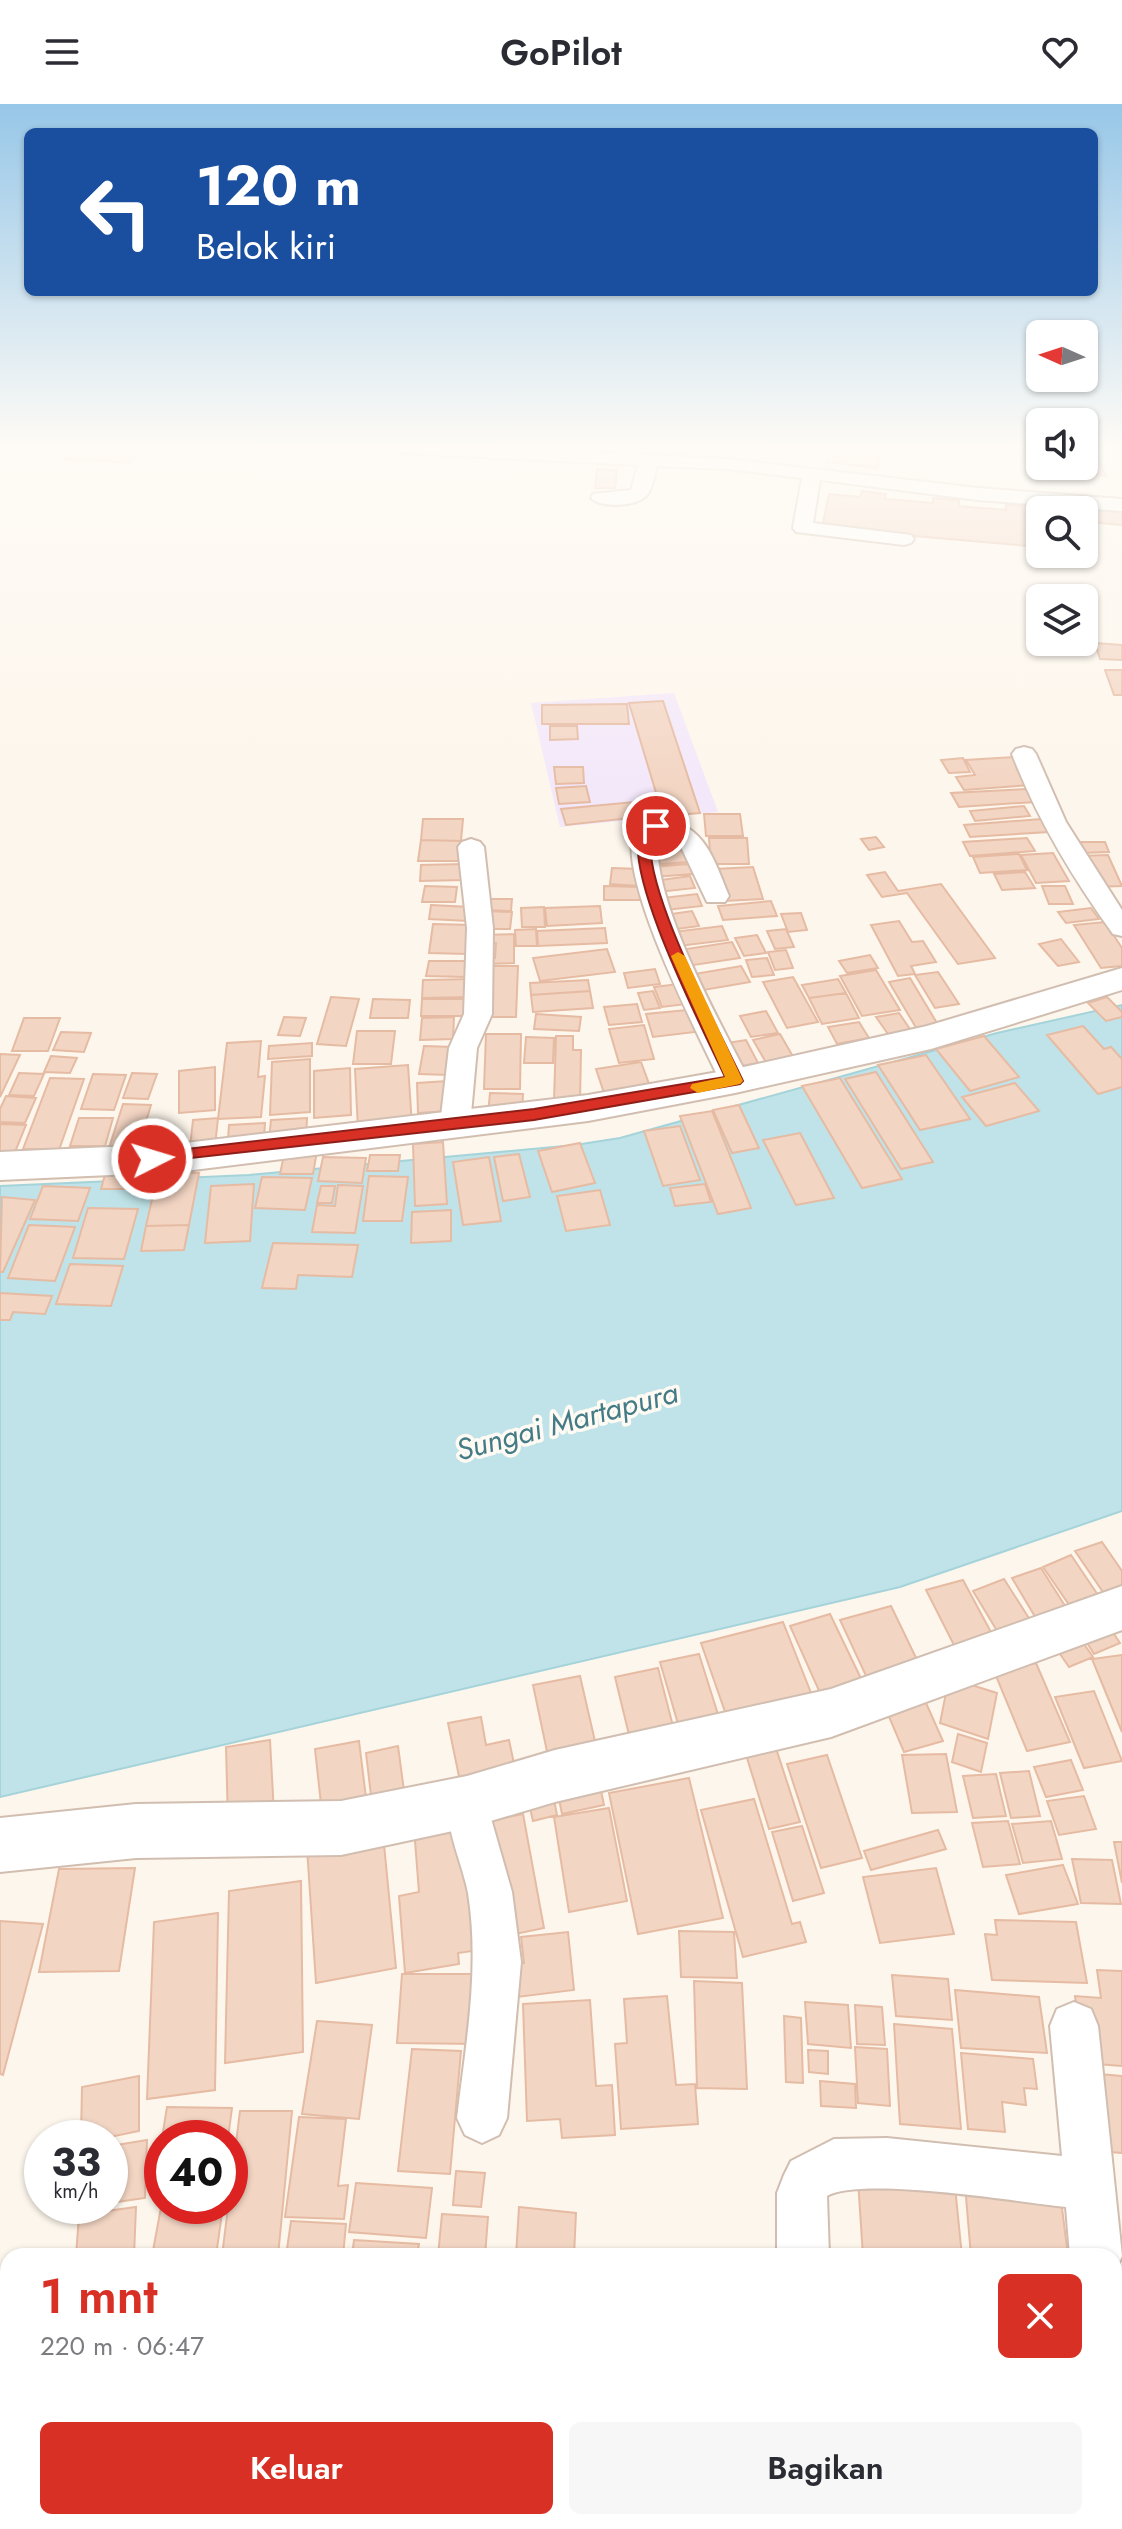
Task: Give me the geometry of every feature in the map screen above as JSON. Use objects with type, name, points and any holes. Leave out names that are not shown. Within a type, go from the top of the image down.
[{"type":"street","points":[[1024,754],[1050,812],[1088,881],[1122,928]]},
{"type":"street","points":[[716,896],[694,846],[686,836],[671,827],[656,826],[646,831],[642,842],[652,891],[683,970],[735,1081]]},
{"type":"street","points":[[455,1125],[463,1048],[478,1014],[480,928],[471,847]]},
{"type":"street","points":[[0,1166],[177,1158],[588,1108],[735,1081],[975,1026],[1122,979]]},
{"type":"street","points":[[0,1845],[136,1831],[341,1828],[467,1802],[555,1776],[831,1713],[1122,1608]]},
{"type":"street","points":[[467,1802],[490,1892],[498,1962],[482,2118]]},
{"type":"street","points":[[1074,2026],[1095,2248]]},
{"type":"street","points":[[802,2248],[799,2206],[802,2193],[809,2179],[834,2164],[887,2163],[1089,2184]]},
{"type":"shaded area","points":[[674,693],[718,812],[560,827],[531,703]]},
{"type":"water","name":"Sungai Martapura","points":[[1122,1005],[1122,1511],[900,1587],[0,1797],[0,1186],[249,1175],[575,1145],[620,1138],[997,1033]]},
{"type":"building","points":[[1098,643],[1122,645],[1122,660],[1100,659]]},
{"type":"building","points":[[1105,670],[1122,670],[1122,695],[1114,695]]},
{"type":"building","points":[[663,701],[700,813],[663,816],[629,703]]},
{"type":"building","points":[[627,704],[629,724],[542,724],[542,705]]},
{"type":"building","points":[[550,726],[577,726],[578,739],[550,740]]},
{"type":"building","points":[[1014,757],[1031,785],[964,790],[956,777],[975,775],[966,760]]},
{"type":"building","points":[[963,758],[970,772],[949,773],[941,760]]},
{"type":"building","points":[[554,767],[583,767],[584,783],[556,784]]},
{"type":"building","points":[[586,786],[590,802],[559,804],[556,788]]},
{"type":"building","points":[[1027,789],[1035,802],[959,807],[951,793]]},
{"type":"building","points":[[634,802],[640,817],[566,825],[561,809]]},
{"type":"building","points":[[1024,806],[1030,816],[975,821],[970,811]]},
{"type":"building","points":[[704,814],[740,814],[743,836],[706,836]]},
{"type":"building","points":[[423,819],[463,819],[461,841],[421,840]]},
{"type":"building","points":[[1041,819],[1049,832],[970,837],[964,825]]},
{"type":"building","points":[[679,836],[683,847],[648,850],[645,839]]},
{"type":"building","points":[[876,837],[884,847],[869,850],[861,839]]},
{"type":"building","points":[[709,838],[747,838],[749,864],[711,864]]},
{"type":"building","points":[[1027,838],[1035,851],[970,856],[963,842]]},
{"type":"building","points":[[421,840],[461,841],[459,861],[418,861]]},
{"type":"building","points":[[1075,842],[1105,842],[1109,852],[1079,853]]},
{"type":"building","points":[[683,850],[687,862],[651,865],[647,854]]},
{"type":"building","points":[[1053,853],[1069,881],[1036,883],[1021,855]]},
{"type":"building","points":[[1019,854],[1027,870],[980,873],[973,857]]},
{"type":"building","points":[[1108,855],[1122,886],[1095,887],[1079,856]]},
{"type":"building","points":[[464,864],[464,880],[420,881],[421,865]]},
{"type":"building","points":[[689,864],[693,874],[654,877],[651,867]]},
{"type":"building","points":[[753,867],[763,899],[724,901],[715,869]]},
{"type":"building","points":[[612,868],[640,869],[639,886],[610,884]]},
{"type":"building","points":[[885,872],[898,891],[941,884],[995,958],[958,964],[907,893],[882,897],[867,875]]},
{"type":"building","points":[[1025,872],[1035,888],[1002,890],[994,874]]},
{"type":"building","points":[[690,876],[695,888],[658,892],[653,881]]},
{"type":"building","points":[[425,886],[457,887],[455,902],[422,902]]},
{"type":"building","points":[[604,886],[640,887],[640,900],[604,900]]},
{"type":"building","points":[[1042,886],[1065,886],[1073,904],[1049,904]]},
{"type":"building","points":[[697,894],[702,906],[666,910],[662,898]]},
{"type":"building","points":[[485,899],[512,899],[511,911],[483,910]]},
{"type":"building","points":[[771,901],[777,916],[723,920],[718,906]]},
{"type":"building","points":[[431,905],[470,907],[468,921],[429,919]]},
{"type":"building","points":[[600,906],[602,923],[547,926],[545,908]]},
{"type":"building","points":[[544,907],[545,927],[522,927],[521,908]]},
{"type":"building","points":[[1091,908],[1099,919],[1066,923],[1058,912]]},
{"type":"building","points":[[484,911],[512,912],[510,929],[482,929]]},
{"type":"building","points":[[692,911],[699,926],[677,929],[671,914]]},
{"type":"building","points":[[801,913],[807,930],[788,932],[781,914]]},
{"type":"building","points":[[899,921],[912,942],[923,941],[936,962],[911,966],[915,974],[898,976],[871,925]]},
{"type":"building","points":[[1105,922],[1122,948],[1122,966],[1101,968],[1074,925]]},
{"type":"building","points":[[433,924],[471,925],[468,954],[429,953]]},
{"type":"building","points":[[722,926],[728,940],[679,946],[673,932]]},
{"type":"building","points":[[605,928],[607,943],[538,946],[537,931]]},
{"type":"building","points":[[536,929],[537,946],[516,946],[515,930]]},
{"type":"building","points":[[786,929],[794,947],[775,949],[767,931]]},
{"type":"building","points":[[514,934],[514,963],[484,964],[484,958],[495,958],[496,943],[483,943],[483,935]]},
{"type":"building","points":[[757,935],[766,953],[744,956],[735,938]]},
{"type":"building","points":[[1061,939],[1079,962],[1058,966],[1039,944]]},
{"type":"building","points":[[732,942],[740,958],[687,966],[680,950]]},
{"type":"building","points":[[607,949],[615,972],[540,981],[533,958]]},
{"type":"building","points":[[786,950],[793,968],[775,970],[768,952]]},
{"type":"building","points":[[870,955],[878,968],[847,973],[839,961]]},
{"type":"building","points":[[767,958],[774,975],[752,977],[746,960]]},
{"type":"building","points":[[429,961],[468,961],[466,977],[426,976]]},
{"type":"building","points":[[483,966],[518,966],[516,1017],[480,1017]]},
{"type":"building","points":[[741,966],[750,982],[698,991],[689,975]]},
{"type":"building","points":[[655,969],[660,984],[628,988],[624,973]]},
{"type":"building","points":[[876,970],[900,1010],[862,1016],[840,976]]},
{"type":"building","points":[[938,972],[959,1004],[935,1008],[915,975]]},
{"type":"building","points":[[793,977],[818,1022],[787,1028],[763,982]]},
{"type":"building","points":[[910,978],[940,1028],[918,1031],[889,982]]},
{"type":"building","points":[[472,979],[471,997],[422,998],[423,980]]},
{"type":"building","points":[[838,979],[846,993],[809,998],[802,985]]},
{"type":"building","points":[[588,980],[590,991],[531,995],[530,983]]},
{"type":"building","points":[[678,984],[686,1004],[662,1007],[654,987]]},
{"type":"building","points":[[590,991],[593,1008],[533,1012],[531,995]]},
{"type":"building","points":[[653,991],[660,1008],[644,1010],[638,993]]},
{"type":"building","points":[[846,993],[859,1018],[822,1024],[809,998]]},
{"type":"building","points":[[331,997],[359,999],[346,1046],[317,1044]]},
{"type":"building","points":[[1107,997],[1122,1012],[1122,1017],[1106,1021],[1088,1003]]},
{"type":"building","points":[[373,999],[410,1000],[408,1018],[370,1018]]},
{"type":"building","points":[[422,999],[470,999],[470,1016],[421,1016]]},
{"type":"building","points":[[637,1004],[642,1022],[609,1025],[604,1007]]},
{"type":"building","points":[[687,1010],[695,1032],[653,1037],[646,1014]]},
{"type":"building","points":[[766,1011],[778,1033],[751,1037],[740,1016]]},
{"type":"building","points":[[899,1013],[912,1032],[890,1037],[876,1017]]},
{"type":"building","points":[[536,1014],[581,1017],[579,1031],[534,1029]]},
{"type":"building","points":[[284,1017],[306,1018],[300,1036],[278,1035]]},
{"type":"building","points":[[454,1017],[453,1039],[420,1040],[422,1018]]},
{"type":"building","points":[[24,1018],[60,1018],[48,1051],[12,1051]]},
{"type":"building","points":[[859,1022],[869,1038],[837,1044],[828,1027]]},
{"type":"building","points":[[644,1025],[654,1059],[619,1063],[609,1029]]},
{"type":"building","points":[[1083,1026],[1104,1049],[1111,1047],[1122,1059],[1122,1087],[1098,1094],[1047,1035]]},
{"type":"building","points":[[357,1031],[395,1031],[391,1064],[353,1064]]},
{"type":"building","points":[[61,1032],[91,1033],[84,1052],[53,1050]]},
{"type":"building","points":[[486,1034],[521,1034],[520,1089],[484,1089]]},
{"type":"building","points":[[780,1034],[795,1060],[768,1066],[753,1040]]},
{"type":"building","points":[[556,1036],[573,1036],[573,1050],[581,1050],[580,1102],[554,1101]]},
{"type":"building","points":[[984,1036],[1019,1077],[970,1091],[936,1049]]},
{"type":"building","points":[[526,1037],[554,1038],[553,1063],[524,1063]]},
{"type":"building","points":[[746,1040],[758,1063],[731,1068],[720,1044]]},
{"type":"building","points":[[261,1041],[258,1077],[265,1076],[261,1117],[218,1119],[227,1043]]},
{"type":"building","points":[[312,1043],[312,1056],[268,1059],[269,1046]]},
{"type":"building","points":[[424,1046],[453,1047],[449,1075],[419,1074]]},
{"type":"building","points":[[0,1054],[20,1055],[0,1097]]},
{"type":"building","points":[[926,1055],[970,1119],[920,1130],[878,1065]]},
{"type":"building","points":[[51,1056],[77,1058],[70,1073],[44,1072]]},
{"type":"building","points":[[310,1059],[310,1112],[270,1115],[272,1062]]},
{"type":"building","points":[[641,1062],[651,1089],[605,1096],[596,1069]]},
{"type":"building","points":[[408,1065],[412,1125],[358,1129],[355,1069]]},
{"type":"building","points":[[215,1067],[215,1110],[179,1113],[179,1071]]},
{"type":"building","points":[[350,1068],[351,1115],[314,1118],[314,1071]]},
{"type":"building","points":[[876,1072],[933,1162],[901,1169],[845,1079]]},
{"type":"building","points":[[19,1073],[44,1074],[34,1096],[9,1095]]},
{"type":"building","points":[[132,1073],[157,1074],[148,1099],[123,1098]]},
{"type":"building","points":[[93,1074],[126,1075],[114,1110],[81,1109]]},
{"type":"building","points":[[50,1078],[84,1079],[59,1150],[23,1149]]},
{"type":"building","points":[[840,1078],[902,1179],[862,1188],[802,1086]]},
{"type":"building","points":[[447,1081],[449,1111],[418,1113],[417,1083]]},
{"type":"building","points":[[1015,1083],[1039,1111],[986,1126],[962,1097]]},
{"type":"building","points":[[490,1093],[523,1094],[522,1114],[488,1114]]},
{"type":"building","points":[[6,1096],[36,1098],[25,1123],[0,1122],[0,1109]]},
{"type":"building","points":[[123,1104],[151,1105],[138,1148],[109,1148]]},
{"type":"building","points":[[739,1105],[759,1148],[732,1153],[713,1110]]},
{"type":"building","points":[[712,1111],[751,1208],[718,1214],[680,1116]]},
{"type":"building","points":[[79,1118],[113,1118],[105,1146],[70,1146]]},
{"type":"building","points":[[218,1118],[215,1146],[190,1147],[193,1120]]},
{"type":"building","points":[[307,1118],[306,1138],[269,1140],[271,1120]]},
{"type":"building","points":[[265,1123],[264,1138],[228,1140],[229,1125]]},
{"type":"building","points":[[0,1124],[26,1125],[13,1157],[0,1157]]},
{"type":"building","points":[[680,1126],[700,1180],[663,1186],[644,1131]]},
{"type":"building","points":[[800,1133],[834,1198],[796,1205],[763,1140]]},
{"type":"building","points":[[443,1142],[447,1204],[415,1206],[413,1144]]},
{"type":"building","points":[[580,1143],[595,1183],[552,1192],[538,1151]]},
{"type":"building","points":[[285,1150],[317,1151],[313,1174],[280,1174]]},
{"type":"building","points":[[519,1154],[530,1197],[503,1201],[494,1157]]},
{"type":"building","points":[[370,1155],[400,1155],[398,1171],[367,1171]]},
{"type":"building","points":[[323,1157],[366,1158],[362,1183],[318,1181]]},
{"type":"building","points":[[489,1157],[501,1221],[463,1225],[453,1162]]},
{"type":"building","points":[[106,1171],[135,1171],[130,1189],[101,1189]]},
{"type":"building","points":[[158,1173],[199,1173],[189,1225],[146,1226]]},
{"type":"building","points":[[369,1176],[408,1177],[402,1221],[363,1221]]},
{"type":"building","points":[[262,1177],[312,1178],[305,1210],[255,1208]]},
{"type":"building","points":[[254,1184],[250,1241],[205,1243],[211,1186]]},
{"type":"building","points":[[705,1184],[711,1202],[675,1206],[670,1188]]},
{"type":"building","points":[[338,1185],[363,1186],[355,1233],[312,1232],[317,1205],[335,1206]]},
{"type":"building","points":[[43,1186],[90,1188],[78,1221],[30,1219]]},
{"type":"building","points":[[321,1186],[335,1186],[332,1203],[317,1203]]},
{"type":"building","points":[[600,1190],[610,1225],[566,1231],[557,1196]]},
{"type":"building","points":[[2,1197],[35,1200],[3,1272],[0,1272]]},
{"type":"building","points":[[88,1208],[138,1209],[124,1259],[73,1258]]},
{"type":"building","points":[[451,1210],[451,1241],[411,1243],[412,1212]]},
{"type":"building","points":[[29,1225],[75,1227],[55,1281],[8,1278]]},
{"type":"building","points":[[189,1225],[184,1250],[141,1251],[146,1226]]},
{"type":"building","points":[[273,1243],[358,1245],[352,1277],[298,1275],[296,1289],[262,1288]]},
{"type":"building","points":[[70,1264],[123,1266],[111,1306],[56,1304]]},
{"type":"building","points":[[0,1293],[52,1296],[45,1314],[13,1312],[10,1320],[0,1320]]},
{"type":"building","points":[[1102,1542],[1122,1571],[1122,1589],[1105,1595],[1075,1551]]},
{"type":"building","points":[[1071,1555],[1100,1598],[1072,1609],[1043,1567]]},
{"type":"building","points":[[1041,1568],[1067,1609],[1037,1620],[1012,1578]]},
{"type":"building","points":[[1004,1579],[1032,1623],[999,1634],[973,1591]]},
{"type":"building","points":[[963,1580],[993,1636],[955,1647],[926,1590]]},
{"type":"building","points":[[891,1606],[919,1664],[868,1680],[840,1620]]},
{"type":"building","points":[[830,1614],[867,1691],[825,1704],[790,1626]]},
{"type":"building","points":[[1102,1616],[1120,1643],[1094,1654],[1077,1627]]},
{"type":"building","points":[[783,1622],[815,1703],[730,1726],[701,1643]]},
{"type":"building","points":[[1073,1628],[1093,1657],[1069,1667],[1049,1638]]},
{"type":"building","points":[[699,1654],[721,1724],[681,1734],[660,1662]]},
{"type":"building","points":[[1122,1655],[1122,1732],[1092,1659]]},
{"type":"building","points":[[1036,1663],[1070,1742],[1027,1751],[994,1671]]},
{"type":"building","points":[[658,1668],[675,1734],[631,1743],[615,1677]]},
{"type":"building","points":[[580,1676],[597,1750],[549,1761],[533,1685]]},
{"type":"building","points":[[949,1678],[997,1693],[988,1739],[940,1723]]},
{"type":"building","points":[[1094,1691],[1122,1761],[1084,1768],[1055,1697]]},
{"type":"building","points":[[922,1694],[943,1741],[904,1752],[884,1705]]},
{"type":"building","points":[[481,1717],[486,1745],[509,1740],[517,1778],[462,1791],[448,1723]]},
{"type":"building","points":[[958,1734],[987,1743],[981,1772],[952,1762]]},
{"type":"building","points":[[773,1739],[800,1822],[769,1829],[743,1745]]},
{"type":"building","points":[[270,1740],[274,1814],[228,1822],[226,1747]]},
{"type":"building","points":[[359,1741],[368,1814],[323,1822],[315,1749]]},
{"type":"building","points":[[398,1746],[406,1806],[373,1812],[366,1753]]},
{"type":"building","points":[[946,1754],[957,1812],[912,1813],[902,1755]]},
{"type":"building","points":[[827,1755],[862,1858],[821,1868],[787,1764]]},
{"type":"building","points":[[1071,1760],[1083,1790],[1046,1797],[1034,1767]]},
{"type":"building","points":[[597,1771],[604,1805],[562,1814],[555,1779]]},
{"type":"building","points":[[1029,1771],[1040,1816],[1011,1818],[1000,1773]]},
{"type":"building","points":[[996,1774],[1006,1816],[973,1818],[963,1776]]},
{"type":"building","points":[[689,1778],[723,1918],[638,1934],[609,1793]]},
{"type":"building","points":[[550,1780],[557,1815],[533,1821],[525,1786]]},
{"type":"building","points":[[1084,1796],[1096,1829],[1059,1835],[1047,1801]]},
{"type":"building","points":[[754,1799],[792,1924],[800,1922],[806,1942],[743,1957],[701,1810]]},
{"type":"building","points":[[609,1808],[627,1901],[569,1912],[554,1817]]},
{"type":"building","points":[[523,1814],[544,1928],[501,1937],[483,1822]]},
{"type":"building","points":[[466,1821],[479,1950],[458,1953],[459,1964],[405,1973],[399,1896],[419,1892],[414,1828]]},
{"type":"building","points":[[1008,1821],[1020,1864],[983,1867],[972,1823]]},
{"type":"building","points":[[1051,1821],[1062,1859],[1023,1863],[1012,1824]]},
{"type":"building","points":[[802,1826],[824,1893],[793,1901],[772,1832]]},
{"type":"building","points":[[938,1830],[946,1849],[871,1870],[864,1851]]},
{"type":"building","points":[[383,1834],[396,1968],[316,1983],[307,1848]]},
{"type":"building","points":[[1114,1842],[1122,1842],[1122,1883]]},
{"type":"building","points":[[1072,1859],[1112,1860],[1121,1904],[1081,1903]]},
{"type":"building","points":[[1063,1865],[1078,1904],[1019,1914],[1006,1875]]},
{"type":"building","points":[[135,1868],[119,1971],[39,1972],[59,1869]]},
{"type":"building","points":[[936,1868],[954,1934],[880,1943],[863,1877]]},
{"type":"building","points":[[301,1881],[303,2052],[225,2063],[229,1891]]},
{"type":"building","points":[[218,1913],[215,2090],[147,2099],[154,1922]]},
{"type":"building","points":[[995,1920],[1076,1922],[1087,1983],[992,1980],[985,1934],[997,1935]]},
{"type":"building","points":[[0,1921],[43,1924],[3,2075],[0,2074]]},
{"type":"building","points":[[679,1931],[734,1932],[737,1978],[681,1977]]},
{"type":"building","points":[[568,1932],[574,1990],[509,1998],[506,1965],[524,1963],[521,1937]]},
{"type":"building","points":[[1097,1970],[1122,1971],[1122,2066],[1084,2063],[1075,1996],[1101,1998]]},
{"type":"building","points":[[402,1974],[481,1974],[478,2044],[397,2043]]},
{"type":"building","points":[[892,1975],[948,1979],[952,2020],[896,2016]]},
{"type":"building","points":[[694,1981],[742,1983],[747,2089],[697,2088]]},
{"type":"building","points":[[955,1990],[1039,1997],[1047,2053],[961,2048]]},
{"type":"building","points":[[667,1996],[676,2085],[695,2084],[698,2124],[621,2129],[615,2044],[627,2043],[624,1999]]},
{"type":"building","points":[[590,2000],[596,2086],[612,2085],[615,2135],[562,2138],[560,2119],[527,2121],[523,2004]]},
{"type":"building","points":[[805,2002],[848,2005],[851,2048],[808,2044]]},
{"type":"building","points":[[855,2005],[882,2007],[885,2045],[857,2044]]},
{"type":"building","points":[[784,2016],[801,2018],[803,2083],[786,2082]]},
{"type":"building","points":[[317,2021],[372,2025],[359,2119],[302,2114]]},
{"type":"building","points":[[894,2024],[952,2029],[961,2129],[900,2124]]},
{"type":"building","points":[[855,2047],[887,2049],[890,2106],[858,2103]]},
{"type":"building","points":[[412,2049],[461,2051],[450,2174],[398,2171]]},
{"type":"building","points":[[808,2050],[828,2051],[828,2074],[809,2072]]},
{"type":"building","points":[[961,2053],[1033,2059],[1037,2089],[1024,2088],[1026,2105],[1002,2102],[1005,2132],[968,2129]]},
{"type":"building","points":[[1088,2073],[1122,2076],[1122,2153],[1098,2151]]},
{"type":"building","points":[[139,2076],[139,2131],[128,2133],[128,2120],[81,2120],[82,2087]]},
{"type":"building","points":[[820,2081],[855,2084],[856,2108],[821,2106]]},
{"type":"building","points":[[167,2107],[232,2108],[230,2120],[165,2120]]},
{"type":"building","points":[[240,2111],[292,2111],[279,2248],[223,2248],[226,2224],[248,2224],[248,2120],[239,2120]]},
{"type":"building","points":[[299,2117],[346,2119],[338,2186],[348,2185],[344,2219],[285,2217]]},
{"type":"building","points":[[144,2140],[144,2198],[128,2200],[128,2143]]},
{"type":"building","points":[[456,2171],[485,2173],[481,2207],[453,2205]]},
{"type":"building","points":[[858,2180],[955,2187],[961,2248],[862,2248]]},
{"type":"building","points":[[356,2183],[432,2188],[426,2238],[349,2232]]},
{"type":"building","points":[[965,2185],[1060,2192],[1067,2248],[970,2248]]},
{"type":"building","points":[[136,2207],[134,2248],[77,2248],[78,2224],[128,2224],[128,2208]]},
{"type":"building","points":[[519,2207],[576,2213],[574,2248],[516,2248]]},
{"type":"building","points":[[442,2214],[488,2217],[486,2248],[439,2248]]},
{"type":"building","points":[[291,2221],[346,2224],[344,2248],[287,2248]]},
{"type":"building","points":[[158,2224],[220,2224],[217,2248],[153,2248]]},
{"type":"building","points":[[354,2240],[419,2244],[418,2248],[353,2248]]},
{"type":"slow traffic","points":[[678,956],[735,1081],[698,1088]]},
{"type":"route","points":[[152,1159],[588,1108],[735,1081],[683,970],[652,891],[642,842],[646,831],[656,826]]}]
